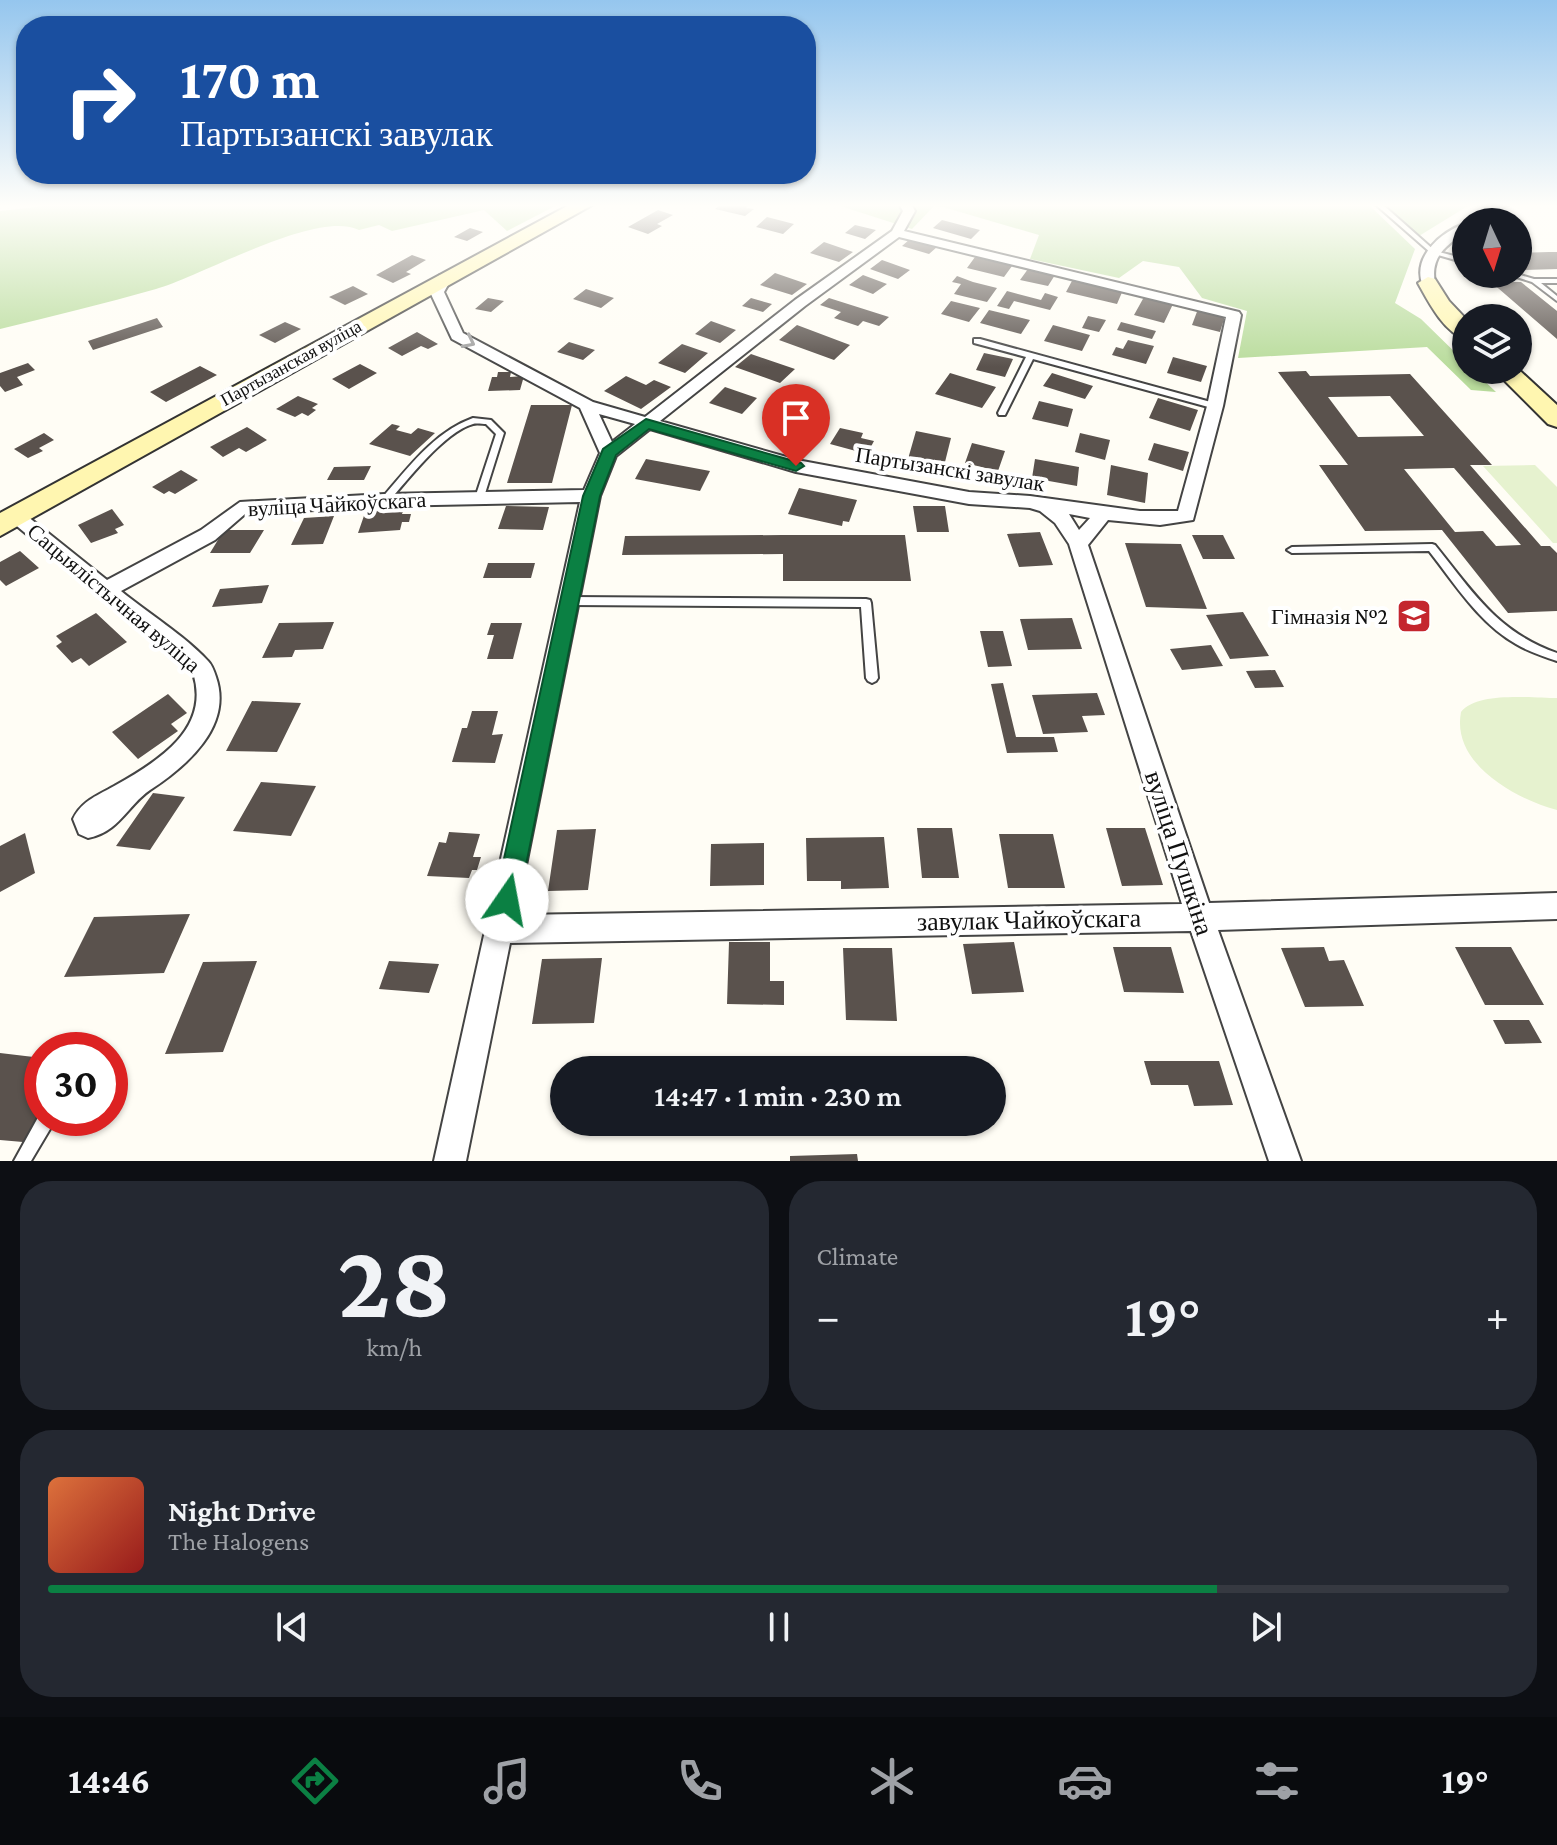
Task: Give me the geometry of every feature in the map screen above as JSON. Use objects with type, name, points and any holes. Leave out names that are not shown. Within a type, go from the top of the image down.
[{"type":"main road","name":"Партызанская вуліца","points":[[8,522],[482,258]]},
{"type":"main road","points":[[1428,283],[1452,317]]},
{"type":"main road","points":[[1521,384],[1557,419]]},
{"type":"street","points":[[450,1161],[591,496],[609,453],[862,258]]},
{"type":"street","points":[[1000,258],[1234,315],[1215,406],[1186,515],[1179,520],[1146,518],[1030,502]]},
{"type":"street","points":[[1428,283],[1426,266],[1430,258]]},
{"type":"street","points":[[445,278],[437,292],[457,336],[587,405],[646,424]]},
{"type":"street","points":[[587,405],[609,453]]},
{"type":"street","name":"Партызанскі завулак","points":[[646,424],[796,466],[853,478],[969,498],[1030,502],[1047,507],[1062,518],[1078,544]]},
{"type":"street","name":"вуліца Чайкоўскага","points":[[106,590],[208,535],[240,508],[385,500],[591,496]]},
{"type":"street","points":[[1078,544],[1105,512]]},
{"type":"street","name":"Сацыялістычная вуліца","points":[[8,522],[106,590],[202,668],[210,688],[206,717],[187,745],[154,776],[129,792]]},
{"type":"street","name":"вуліца Пушкіна","points":[[1078,544],[1200,917],[1285,1161]]},
{"type":"street","name":"завулак Чайкоўскага","points":[[501,929],[1200,917],[1557,906]]},
{"type":"lane","points":[[1534,281],[1557,281]]},
{"type":"lane","points":[[1534,281],[1557,299]]},
{"type":"lane","points":[[977,341],[1215,406]]},
{"type":"lane","points":[[1002,413],[1030,356]]},
{"type":"lane","points":[[385,500],[451,430],[473,422],[487,423],[500,433],[480,498]]},
{"type":"lane","points":[[1292,550],[1432,547],[1497,629],[1533,650],[1557,657]]},
{"type":"lane","points":[[570,601],[866,603],[872,678]]},
{"type":"lane","points":[[22,1161],[37,1136]]},
{"type":"green space","points":[[0,258],[232,258],[156,289],[0,329]]},
{"type":"green space","points":[[1412,258],[1395,303],[1421,319],[1452,349],[1452,371],[1427,347],[1238,358],[1247,311],[1202,298],[1179,267],[1143,261],[1119,278],[1030,259]]},
{"type":"green space","points":[[1465,384],[1488,384],[1496,392],[1471,390]]},
{"type":"green space","points":[[1535,465],[1557,487],[1557,543],[1553,543],[1483,466]]},
{"type":"green space","points":[[1492,698],[1557,698],[1557,810],[1506,788],[1476,763],[1466,748],[1461,731],[1461,712],[1469,705]]},
{"type":"building","points":[[406,258],[426,260],[406,272],[411,274],[393,283],[376,275]]},
{"type":"building","points":[[974,258],[1012,266],[1004,277],[967,268]]},
{"type":"building","points":[[1532,258],[1557,258],[1557,269],[1532,270]]},
{"type":"building","points":[[882,260],[910,270],[898,279],[870,269]]},
{"type":"building","points":[[1028,269],[1055,275],[1048,286],[1020,280]]},
{"type":"building","points":[[775,273],[807,284],[792,295],[760,285]]},
{"type":"building","points":[[863,275],[887,284],[873,294],[849,285]]},
{"type":"building","points":[[957,276],[997,288],[987,302],[954,294],[961,284],[952,282]]},
{"type":"building","points":[[1073,279],[1123,290],[1117,304],[1066,292]]},
{"type":"building","points":[[353,286],[368,294],[345,305],[329,297]]},
{"type":"building","points":[[1498,288],[1528,288],[1557,311],[1557,339],[1532,317],[1532,304],[1516,304]]},
{"type":"building","points":[[586,289],[614,298],[601,308],[573,299]]},
{"type":"building","points":[[1007,291],[1041,300],[1045,293],[1058,297],[1050,310],[1014,301],[1009,309],[997,306]]},
{"type":"building","points":[[1144,297],[1173,304],[1164,323],[1134,315]]},
{"type":"building","points":[[488,298],[504,301],[491,312],[475,309]]},
{"type":"building","points":[[751,298],[772,304],[763,312],[742,306]]},
{"type":"building","points":[[829,298],[889,317],[879,326],[863,321],[858,326],[834,318],[841,312],[820,305]]},
{"type":"building","points":[[951,301],[980,308],[969,322],[941,314]]},
{"type":"building","points":[[1198,309],[1225,316],[1220,332],[1192,325]]},
{"type":"building","points":[[989,310],[1030,320],[1021,334],[980,323]]},
{"type":"building","points":[[1088,316],[1106,320],[1099,332],[1082,328]]},
{"type":"building","points":[[157,318],[163,327],[93,350],[88,341]]},
{"type":"building","points":[[711,321],[736,330],[720,343],[695,334]]},
{"type":"building","points":[[285,322],[301,329],[275,343],[259,335]]},
{"type":"building","points":[[1121,322],[1156,331],[1152,339],[1117,330]]},
{"type":"building","points":[[797,325],[850,345],[834,360],[779,340]]},
{"type":"building","points":[[1053,325],[1090,335],[1082,351],[1044,341]]},
{"type":"building","points":[[417,332],[438,344],[428,349],[421,346],[402,356],[388,348]]},
{"type":"building","points":[[1128,340],[1154,346],[1146,364],[1112,355],[1116,347],[1123,349]]},
{"type":"building","points":[[569,342],[595,350],[583,360],[557,352]]},
{"type":"building","points":[[682,344],[708,353],[685,373],[658,363]]},
{"type":"building","points":[[984,353],[1013,359],[1005,377],[976,370]]},
{"type":"building","points":[[751,354],[795,369],[780,383],[735,367]]},
{"type":"building","points":[[1173,357],[1207,366],[1201,382],[1167,373]]},
{"type":"building","points":[[28,363],[35,370],[17,377],[23,385],[5,392],[0,386],[0,373]]},
{"type":"building","points":[[360,364],[377,373],[349,389],[332,379]]},
{"type":"building","points":[[200,366],[217,375],[166,402],[150,392]]},
{"type":"building","points":[[1306,371],[1310,376],[1410,374],[1492,465],[1470,465],[1541,546],[1550,546],[1557,553],[1557,611],[1508,613],[1442,530],[1365,531],[1319,465],[1348,465],[1278,372]],"holes":[[[1390,396],[1424,436],[1358,437],[1328,397]],[[1454,468],[1480,498],[1521,545],[1496,546],[1483,531],[1455,532],[1404,469]]]},
{"type":"building","points":[[498,372],[511,372],[510,377],[524,376],[520,390],[488,391],[492,377],[497,377]]},
{"type":"building","points":[[950,373],[996,387],[982,408],[935,394]]},
{"type":"building","points":[[1052,373],[1093,386],[1085,399],[1043,386]]},
{"type":"building","points":[[626,376],[646,385],[654,380],[671,387],[641,409],[604,391]]},
{"type":"building","points":[[725,387],[757,398],[742,414],[709,403]]},
{"type":"building","points":[[298,396],[318,404],[312,408],[316,410],[308,416],[302,413],[295,417],[276,409]]},
{"type":"building","points":[[1158,398],[1198,410],[1190,431],[1149,418]]},
{"type":"building","points":[[1039,401],[1073,409],[1068,427],[1032,419]]},
{"type":"building","points":[[788,403],[799,407],[783,424],[772,420]]},
{"type":"building","points":[[531,405],[572,405],[552,483],[507,483]]},
{"type":"building","points":[[811,406],[816,408],[797,429],[785,425],[800,408],[807,410]]},
{"type":"building","points":[[392,424],[400,426],[396,430],[411,434],[418,428],[435,433],[410,456],[369,444]]},
{"type":"building","points":[[247,427],[267,440],[246,452],[239,448],[223,457],[210,447]]},
{"type":"building","points":[[840,428],[863,433],[861,438],[874,441],[867,454],[830,444]]},
{"type":"building","points":[[916,431],[951,438],[944,466],[908,459]]},
{"type":"building","points":[[44,433],[54,440],[39,448],[43,451],[28,458],[14,449]]},
{"type":"building","points":[[1080,433],[1110,440],[1105,460],[1075,452]]},
{"type":"building","points":[[972,443],[1005,451],[998,471],[965,463]]},
{"type":"building","points":[[1154,443],[1189,452],[1183,471],[1148,460]]},
{"type":"building","points":[[646,459],[710,471],[700,491],[635,479]]},
{"type":"building","points":[[1035,459],[1079,467],[1077,486],[1032,478]]},
{"type":"building","points":[[1111,465],[1148,473],[1145,503],[1107,495]]},
{"type":"building","points":[[371,466],[364,480],[327,480],[334,467]]},
{"type":"building","points":[[181,470],[198,480],[175,494],[169,491],[164,494],[152,487]]},
{"type":"building","points":[[799,488],[857,500],[849,522],[843,521],[842,526],[788,514]]},
{"type":"building","points":[[506,506],[549,507],[543,530],[498,529]]},
{"type":"building","points":[[913,506],[945,506],[949,532],[917,532]]},
{"type":"building","points":[[404,508],[402,514],[411,514],[409,522],[402,522],[400,530],[358,533],[366,510]]},
{"type":"building","points":[[112,509],[124,525],[115,529],[118,533],[91,543],[78,525]]},
{"type":"building","points":[[334,516],[323,544],[291,545],[304,518]]},
{"type":"building","points":[[224,530],[264,530],[250,553],[210,553]]},
{"type":"building","points":[[1040,532],[1053,565],[1019,567],[1007,534]]},
{"type":"building","points":[[905,535],[911,581],[783,581],[783,554],[622,555],[625,536]]},
{"type":"building","points":[[1192,535],[1223,535],[1235,559],[1203,559]]},
{"type":"building","points":[[1125,543],[1181,544],[1207,609],[1146,607]]},
{"type":"building","points":[[20,551],[39,568],[6,586],[0,580],[0,562]]},
{"type":"building","points":[[488,563],[535,563],[531,578],[483,578]]},
{"type":"building","points":[[269,585],[262,603],[212,607],[220,589]]},
{"type":"building","points":[[1243,612],[1269,656],[1230,659],[1206,615]]},
{"type":"building","points":[[96,613],[127,642],[89,666],[81,658],[72,663],[56,646],[62,642],[56,636]]},
{"type":"building","points":[[1072,618],[1082,649],[1028,650],[1020,619]]},
{"type":"building","points":[[334,622],[323,649],[295,650],[292,657],[262,658],[279,623]]},
{"type":"building","points":[[491,623],[522,623],[513,659],[487,659],[494,635],[487,635]]},
{"type":"building","points":[[980,631],[1003,631],[1012,666],[988,667]]},
{"type":"building","points":[[1211,645],[1223,666],[1182,670],[1170,649]]},
{"type":"building","points":[[1275,670],[1284,687],[1255,688],[1246,671]]},
{"type":"building","points":[[1003,683],[1016,737],[1054,737],[1058,752],[1007,753],[991,684]]},
{"type":"building","points":[[1097,693],[1105,715],[1082,716],[1088,732],[1043,734],[1032,695]]},
{"type":"building","points":[[168,694],[187,713],[171,724],[178,731],[138,759],[112,732]]},
{"type":"building","points":[[252,701],[301,703],[277,752],[226,751]]},
{"type":"building","points":[[472,711],[498,711],[492,735],[503,734],[495,763],[452,762],[462,728],[467,728]]},
{"type":"building","points":[[261,782],[316,786],[291,836],[233,831]]},
{"type":"building","points":[[153,793],[185,797],[150,850],[116,846]]},
{"type":"building","points":[[917,828],[952,828],[959,878],[922,878]]},
{"type":"building","points":[[1106,828],[1145,828],[1163,885],[1122,886]]},
{"type":"building","points":[[596,829],[588,890],[548,891],[557,830]]},
{"type":"building","points":[[449,832],[480,834],[473,857],[481,857],[477,870],[472,870],[469,878],[427,876],[439,842],[446,843]]},
{"type":"building","points":[[25,833],[35,873],[0,892],[0,846]]},
{"type":"building","points":[[999,834],[1053,834],[1065,888],[1008,888]]},
{"type":"building","points":[[884,837],[889,888],[841,889],[841,881],[807,881],[806,838]]},
{"type":"building","points":[[764,843],[764,885],[710,886],[711,844]]},
{"type":"building","points":[[190,914],[164,973],[64,977],[94,917]]},
{"type":"building","points":[[729,942],[770,942],[770,981],[784,981],[784,1005],[727,1004]]},
{"type":"building","points":[[1014,942],[1024,992],[972,994],[963,944]]},
{"type":"building","points":[[1113,947],[1171,947],[1184,993],[1124,992]]},
{"type":"building","points":[[1324,947],[1329,961],[1344,960],[1364,1006],[1305,1007],[1281,948]]},
{"type":"building","points":[[1455,947],[1511,947],[1544,1005],[1485,1005]]},
{"type":"building","points":[[843,948],[892,948],[897,1021],[846,1020]]},
{"type":"building","points":[[602,958],[594,1023],[532,1024],[542,959]]},
{"type":"building","points":[[257,961],[223,1052],[165,1054],[203,962]]},
{"type":"building","points":[[389,961],[439,964],[429,993],[379,989]]},
{"type":"building","points":[[1493,1020],[1529,1020],[1542,1043],[1505,1044]]},
{"type":"building","points":[[0,1053],[24,1056],[24,1136],[26,1136],[23,1142],[0,1140]]},
{"type":"building","points":[[1144,1061],[1219,1061],[1233,1105],[1194,1106],[1188,1085],[1151,1085]]},
{"type":"building","points":[[857,1154],[858,1161],[790,1161],[790,1156]]},
{"type":"place","name":"Гімназія №2","points":[[1414,616]]},
{"type":"route","points":[[507,900],[591,496],[609,453],[646,424],[796,466]]}]
